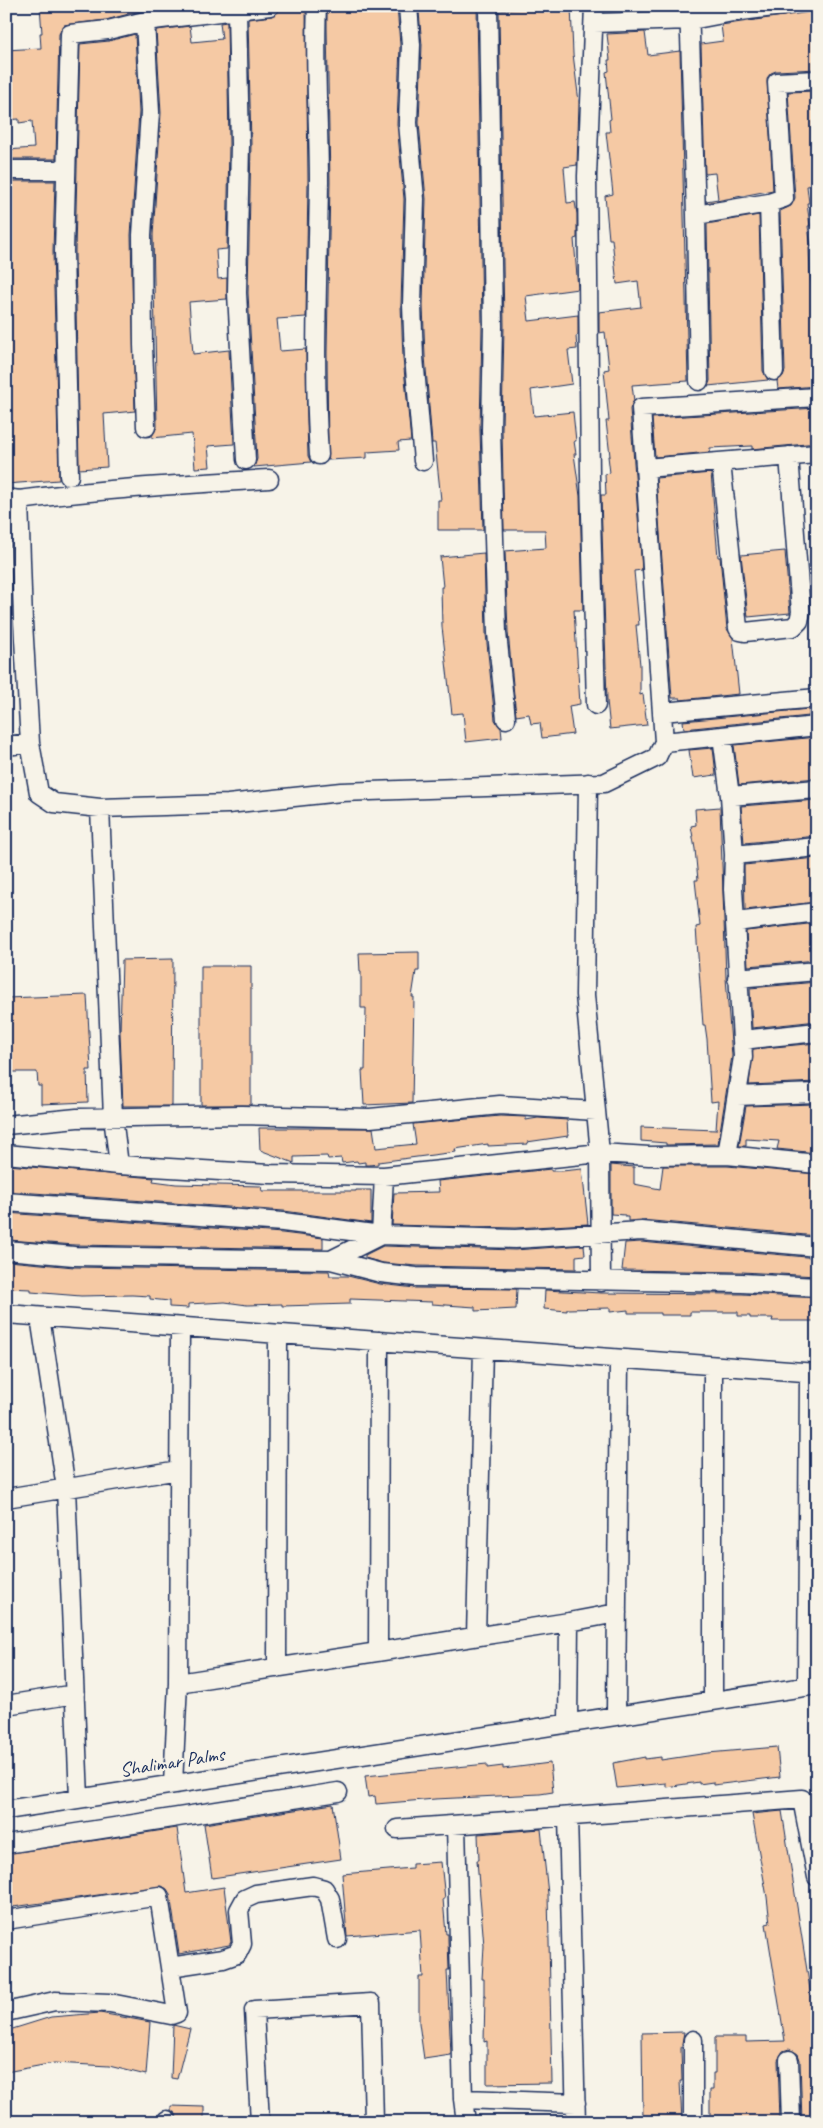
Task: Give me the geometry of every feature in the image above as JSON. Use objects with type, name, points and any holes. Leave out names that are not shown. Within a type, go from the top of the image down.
[{"type":"street","points":[[69,476],[64,251],[70,34],[108,30],[145,21],[270,6]]},
{"type":"street","points":[[318,6],[316,41],[319,145],[316,352],[319,455]]},
{"type":"street","points":[[408,6],[411,45],[408,123],[414,199],[412,305],[414,357],[423,461]]},
{"type":"street","points":[[488,6],[493,298],[491,430],[497,633],[506,719]]},
{"type":"street","points":[[596,705],[590,477],[587,186],[594,15],[733,12],[783,6]]},
{"type":"street","points":[[237,11],[240,144],[237,293],[246,460]]},
{"type":"street","points":[[690,13],[699,381]]},
{"type":"street","points":[[145,21],[150,112],[142,235],[146,427]]},
{"type":"street","points":[[696,215],[769,203],[784,198],[777,82],[817,80]]},
{"type":"street","points":[[6,170],[66,170]]},
{"type":"street","points":[[769,203],[774,371]]},
{"type":"street","points":[[269,479],[162,485],[13,499],[30,743],[39,793],[54,803],[100,808],[228,804],[341,792],[604,783],[657,758],[664,742],[641,408],[817,397]]},
{"type":"street","points":[[645,468],[817,454]]},
{"type":"street","points":[[721,462],[738,628],[740,631],[745,632],[793,628],[799,621],[801,612],[790,456]]},
{"type":"street","points":[[662,712],[817,698]]},
{"type":"street","points":[[664,742],[817,726]]},
{"type":"street","points":[[722,736],[730,796],[734,855],[733,889],[743,1057],[727,1155]]},
{"type":"street","points":[[6,746],[30,743]]},
{"type":"street","points":[[588,783],[585,995],[600,1154],[601,1282]]},
{"type":"street","points":[[730,796],[817,789]]},
{"type":"street","points":[[100,808],[113,1118],[119,1165]]},
{"type":"street","points":[[734,855],[817,847]]},
{"type":"street","points":[[736,922],[817,912]]},
{"type":"street","points":[[737,978],[817,971]]},
{"type":"street","points":[[742,1040],[817,1032]]},
{"type":"street","points":[[737,1096],[817,1093]]},
{"type":"street","points":[[6,1125],[77,1118],[241,1115],[370,1118],[500,1105],[596,1111]]},
{"type":"street","points":[[6,1154],[119,1165],[270,1174],[384,1176],[600,1154],[649,1156],[727,1155],[817,1164]]},
{"type":"street","points":[[381,1235],[384,1176]]},
{"type":"street","points":[[6,1202],[283,1222],[381,1235],[515,1239],[641,1231],[817,1247]]},
{"type":"street","points":[[330,1260],[381,1235]]},
{"type":"street","points":[[6,1250],[74,1256],[330,1260],[381,1272],[416,1277],[601,1282],[732,1282],[817,1286]]},
{"type":"street","points":[[6,1314],[813,1373],[812,1686]]},
{"type":"street","points":[[40,1317],[66,1488],[79,1798]]},
{"type":"street","points":[[173,1784],[178,1684],[180,1327]]},
{"type":"street","points":[[277,1668],[278,1334]]},
{"type":"street","points":[[378,1652],[379,1341]]},
{"type":"street","points":[[476,1636],[483,1349]]},
{"type":"street","points":[[616,1716],[619,1359]]},
{"type":"street","points":[[713,1366],[713,1701]]},
{"type":"street","points":[[6,1498],[179,1470]]},
{"type":"street","points":[[178,1684],[617,1613]]},
{"type":"street","points":[[568,1723],[569,1622]]},
{"type":"street","name":"Shalimar Palms","points":[[6,1810],[812,1686]]},
{"type":"street","points":[[6,1705],[75,1694]]},
{"type":"street","points":[[6,1844],[338,1792]]},
{"type":"street","points":[[397,1829],[568,1818],[802,1798],[817,1877]]},
{"type":"street","points":[[568,1818],[576,2122]]},
{"type":"street","points":[[456,1825],[463,2099],[466,2122]]},
{"type":"street","points":[[170,1967],[223,1959],[237,1954],[242,1944],[239,1910],[245,1899],[256,1894],[313,1886],[324,1889],[330,1899],[337,1939]]},
{"type":"street","points":[[6,1920],[158,1896],[177,2013],[171,2016],[110,2003],[55,2001],[6,2012]]},
{"type":"street","points":[[260,2122],[254,2010],[371,2003],[374,2122]]},
{"type":"street","points":[[693,2040],[693,2122]]},
{"type":"street","points":[[790,2060],[791,2122]]},
{"type":"street","points":[[463,2099],[576,2103]]},
{"type":"building","points":[[40,6],[179,6],[144,10],[106,20],[64,25],[59,34],[56,159],[8,159],[7,150],[34,148],[32,121],[19,123],[19,119],[6,120],[6,50],[41,48]]},
{"type":"building","points":[[342,6],[397,6],[400,45],[397,124],[404,199],[401,305],[403,358],[411,441],[398,442],[399,450],[367,452],[367,458],[328,460],[327,353],[330,181],[327,10],[342,9]]},
{"type":"building","points":[[452,6],[477,6],[482,326],[480,430],[483,530],[438,530],[438,500],[441,500],[435,443],[432,443],[425,356],[423,305],[426,199],[419,123],[422,45],[419,12],[452,9]]},
{"type":"building","points":[[541,6],[571,6],[573,54],[579,102],[577,165],[564,167],[567,203],[575,202],[577,214],[577,238],[574,239],[578,289],[526,296],[529,321],[578,315],[578,335],[576,336],[577,349],[568,350],[572,384],[531,390],[534,416],[573,412],[576,441],[574,441],[576,454],[574,454],[580,496],[583,610],[574,610],[580,704],[569,706],[573,734],[542,738],[540,723],[531,724],[529,714],[516,716],[508,632],[505,551],[546,548],[545,530],[504,530],[502,430],[504,326],[499,11]]},
{"type":"building","points":[[622,6],[675,6],[675,10],[622,12]]},
{"type":"building","points":[[306,8],[308,181],[306,317],[277,319],[280,351],[306,349],[308,456],[311,462],[254,467],[257,459],[248,293],[251,144],[248,19],[272,16],[280,10]]},
{"type":"building","points":[[817,11],[817,69],[776,71],[767,78],[773,190],[706,203],[706,201],[718,199],[715,173],[705,174],[701,44],[723,41],[721,25]]},
{"type":"building","points":[[227,22],[229,144],[227,249],[216,250],[218,279],[227,278],[227,299],[189,302],[193,354],[229,350],[234,444],[208,446],[210,467],[195,468],[192,434],[152,438],[157,427],[153,235],[161,113],[156,30],[190,26],[192,42],[222,39],[220,23]]},
{"type":"building","points":[[645,32],[648,55],[680,51],[688,381],[632,385],[634,401],[630,409],[642,570],[634,571],[639,625],[636,625],[640,665],[640,695],[643,694],[647,725],[610,729],[607,701],[601,495],[606,495],[605,474],[610,473],[606,421],[609,421],[604,370],[609,369],[605,332],[599,333],[599,312],[641,307],[638,281],[617,284],[612,239],[609,239],[605,196],[613,194],[606,132],[610,132],[609,120],[611,119],[606,72],[609,71],[608,60],[610,60],[607,34]]},
{"type":"building","points":[[135,34],[139,112],[131,235],[135,411],[104,414],[107,467],[79,469],[75,251],[80,44],[109,41]]},
{"type":"building","points":[[817,91],[817,185],[807,186],[809,203],[807,203],[811,247],[809,247],[810,273],[814,304],[812,304],[817,352],[817,386],[778,389],[777,381],[783,376],[785,371],[780,211],[791,206],[795,198],[788,92]]},
{"type":"building","points":[[6,181],[55,181],[53,251],[59,480],[6,484]]},
{"type":"building","points":[[759,215],[763,371],[768,380],[708,386],[710,381],[707,224]]},
{"type":"building","points":[[817,408],[817,443],[752,449],[752,446],[710,448],[710,452],[655,457],[652,418]]},
{"type":"building","points":[[711,473],[718,557],[720,557],[727,629],[733,638],[739,694],[680,700],[680,698],[672,698],[656,478]]},
{"type":"building","points":[[785,551],[790,613],[748,617],[741,555]]},
{"type":"building","points":[[484,553],[486,634],[495,720],[501,728],[502,738],[466,742],[463,713],[452,714],[442,627],[441,587],[443,587],[440,557]]},
{"type":"building","points":[[809,709],[809,716],[684,729],[683,721]]},
{"type":"building","points":[[817,737],[817,778],[739,785],[734,745]]},
{"type":"building","points":[[713,748],[716,775],[693,778],[689,750]]},
{"type":"building","points":[[817,800],[817,836],[744,843],[741,806]]},
{"type":"building","points":[[720,807],[726,978],[732,1056],[718,1144],[666,1145],[666,1143],[641,1141],[641,1127],[716,1130],[718,1101],[711,1102],[707,1039],[705,1025],[703,1025],[696,927],[700,926],[695,880],[698,880],[691,826],[696,825],[695,809]]},
{"type":"building","points":[[817,858],[817,902],[745,910],[744,865]]},
{"type":"building","points":[[817,923],[817,960],[748,966],[746,931]]},
{"type":"building","points":[[419,952],[419,971],[416,971],[412,997],[414,997],[412,1103],[364,1105],[362,1070],[365,1070],[366,1008],[361,1008],[359,953]]},
{"type":"building","points":[[173,959],[172,1106],[123,1106],[120,1033],[122,960]]},
{"type":"building","points":[[201,966],[251,966],[251,1105],[201,1105]]},
{"type":"building","points":[[817,982],[817,1002],[814,1003],[817,1021],[752,1028],[750,988]]},
{"type":"building","points":[[87,995],[91,1070],[87,1070],[88,1102],[41,1104],[41,1086],[38,1086],[37,1072],[6,1072],[6,998]]},
{"type":"building","points":[[817,1043],[817,1082],[749,1085],[753,1049]]},
{"type":"building","points":[[817,1104],[817,1153],[777,1149],[779,1141],[746,1139],[746,1146],[739,1146],[746,1106]]},
{"type":"building","points":[[500,1116],[526,1117],[526,1120],[538,1118],[567,1120],[568,1136],[527,1142],[528,1144],[488,1146],[488,1144],[455,1149],[456,1152],[378,1162],[378,1164],[369,1165],[365,1165],[365,1162],[358,1163],[357,1161],[342,1163],[341,1158],[328,1159],[327,1156],[294,1157],[294,1163],[260,1150],[259,1128],[373,1128],[376,1148],[416,1144],[413,1124]]},
{"type":"building","points":[[8,1165],[154,1178],[153,1181],[176,1184],[261,1186],[262,1191],[371,1190],[371,1223],[284,1211],[6,1191]]},
{"type":"building","points":[[611,1165],[634,1167],[634,1184],[660,1189],[663,1166],[727,1166],[817,1174],[817,1236],[642,1220],[628,1221],[628,1217],[625,1217],[625,1215],[611,1214]]},
{"type":"building","points":[[551,1169],[551,1171],[562,1171],[582,1169],[588,1224],[515,1228],[392,1225],[394,1193],[439,1192],[438,1181]]},
{"type":"building","points":[[6,1213],[282,1233],[323,1238],[323,1249],[75,1245],[9,1240],[10,1236],[6,1236]]},
{"type":"building","points":[[641,1242],[817,1258],[817,1276],[742,1272],[622,1270],[625,1243]]},
{"type":"building","points":[[584,1245],[585,1255],[576,1256],[576,1269],[417,1266],[383,1263],[365,1258],[365,1255],[383,1246],[515,1250]]},
{"type":"building","points":[[8,1261],[74,1267],[329,1271],[330,1276],[348,1276],[380,1284],[415,1288],[517,1289],[516,1309],[475,1311],[475,1307],[432,1304],[432,1302],[350,1299],[350,1304],[282,1306],[282,1304],[247,1305],[225,1302],[188,1304],[188,1308],[169,1307],[169,1301],[150,1299],[150,1296],[81,1296],[31,1292],[31,1289],[6,1288]]},
{"type":"building","points":[[545,1290],[601,1293],[742,1294],[817,1298],[817,1321],[772,1321],[773,1318],[738,1316],[738,1312],[690,1312],[690,1315],[661,1315],[661,1313],[628,1313],[628,1310],[610,1312],[610,1308],[567,1309],[567,1311],[544,1309]]},
{"type":"building","points":[[777,1747],[780,1777],[713,1785],[713,1782],[699,1784],[699,1782],[666,1787],[666,1783],[617,1788],[613,1763],[645,1757],[645,1759],[661,1757],[661,1760],[708,1753]]},
{"type":"building","points":[[550,1763],[553,1792],[540,1794],[376,1804],[375,1796],[368,1797],[365,1776],[487,1764],[487,1768],[503,1766],[503,1769]]},
{"type":"building","points":[[333,1804],[341,1859],[212,1878],[204,1824]]},
{"type":"building","points":[[782,1811],[817,2034],[817,2122],[802,2122],[800,2060],[798,2054],[789,2049],[783,2051],[778,2060],[780,2122],[710,2122],[710,2090],[713,2090],[713,2073],[715,2073],[715,2037],[746,2037],[746,2042],[785,2041],[766,1924],[770,1923],[767,1897],[752,1814]]},
{"type":"building","points":[[177,1828],[186,1893],[224,1887],[231,1942],[229,1945],[179,1954],[170,1894],[162,1886],[6,1908],[6,1854]]},
{"type":"building","points":[[541,1829],[548,1894],[552,2083],[487,2084],[487,2041],[484,2042],[485,1995],[484,1979],[482,1979],[484,1946],[477,1860],[479,1860],[478,1834]]},
{"type":"building","points":[[441,1862],[446,1934],[448,1934],[449,1970],[447,1970],[451,2055],[424,2059],[419,2023],[419,1977],[423,1977],[420,1930],[347,1936],[342,1874],[412,1868],[412,1864]]},
{"type":"building","points":[[100,2013],[150,2022],[146,2075],[109,2066],[54,2063],[6,2072],[6,2031],[51,2017]]},
{"type":"building","points":[[173,2025],[190,2029],[177,2079],[171,2078]]},
{"type":"building","points":[[684,2032],[681,2049],[682,2081],[680,2081],[682,2122],[643,2122],[642,2033]]},
{"type":"building","points":[[171,2106],[204,2107],[204,2122],[178,2122],[176,2114],[171,2110]]}]
